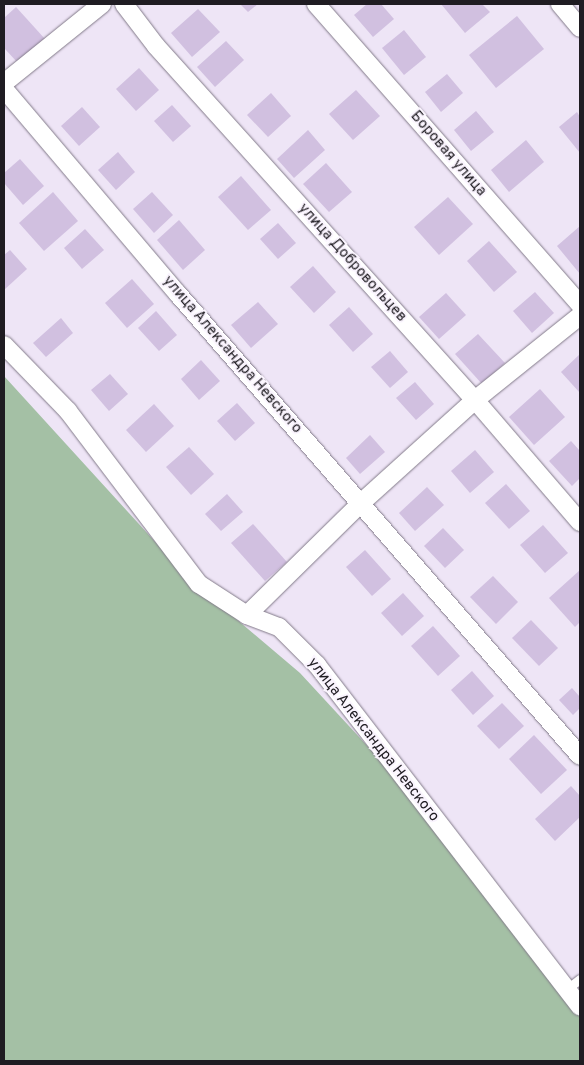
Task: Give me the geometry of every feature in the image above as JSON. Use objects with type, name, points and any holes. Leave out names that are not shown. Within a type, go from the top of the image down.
[{"type":"street","points":[[4,83],[102,4]]},
{"type":"street","name":"улица Добровольцев","points":[[124,4],[156,46],[475,400],[580,522]]},
{"type":"street","name":"Боровая улица","points":[[316,4],[580,305]]},
{"type":"street","points":[[560,4],[580,28]]},
{"type":"street","name":"улица Александра Невского","points":[[4,89],[580,756]]},
{"type":"street","points":[[246,615],[361,503],[475,400],[580,316]]},
{"type":"street","name":"улица Александра Невского","points":[[4,345],[68,411],[199,584],[246,615],[279,627],[317,665],[573,984],[580,1007]]},
{"type":"green space","points":[[4,376],[190,580],[300,673],[470,857],[580,1008],[580,1061],[4,1061]]},
{"type":"building","points":[[240,4],[258,4],[248,12]]},
{"type":"building","points":[[367,4],[381,4],[394,19],[373,37],[354,15]]},
{"type":"building","points":[[441,4],[482,4],[490,12],[465,33]]},
{"type":"building","points":[[16,7],[45,39],[18,63],[4,48],[4,18]]},
{"type":"building","points":[[198,9],[220,32],[192,57],[171,33]]},
{"type":"building","points":[[517,16],[544,49],[496,88],[469,55]]},
{"type":"building","points":[[404,30],[426,57],[404,75],[382,48]]},
{"type":"building","points":[[226,41],[244,60],[215,87],[197,67]]},
{"type":"building","points":[[139,68],[159,90],[136,111],[116,89]]},
{"type":"building","points":[[447,74],[463,93],[441,112],[425,92]]},
{"type":"building","points":[[356,90],[380,116],[353,140],[329,114]]},
{"type":"building","points":[[271,93],[291,116],[268,137],[247,115]]},
{"type":"building","points":[[172,105],[191,126],[173,142],[154,121]]},
{"type":"building","points":[[82,107],[100,127],[79,146],[61,126]]},
{"type":"building","points":[[476,111],[494,132],[471,151],[454,130]]},
{"type":"building","points":[[577,112],[580,117],[580,153],[559,127]]},
{"type":"building","points":[[308,130],[325,150],[294,178],[277,159]]},
{"type":"building","points":[[526,140],[544,162],[509,192],[491,170]]},
{"type":"building","points":[[118,152],[135,172],[116,190],[98,170]]},
{"type":"building","points":[[20,159],[44,186],[23,205],[4,183],[4,173]]},
{"type":"building","points":[[326,163],[352,192],[329,212],[303,184]]},
{"type":"building","points":[[241,176],[271,210],[248,230],[218,197]]},
{"type":"building","points":[[53,192],[78,221],[44,251],[19,223]]},
{"type":"building","points":[[152,192],[173,215],[154,233],[133,209]]},
{"type":"building","points":[[448,197],[473,224],[439,255],[414,227]]},
{"type":"building","points":[[179,220],[205,250],[183,270],[157,240]]},
{"type":"building","points":[[278,223],[296,243],[278,259],[260,239]]},
{"type":"building","points":[[580,226],[580,274],[557,246]]},
{"type":"building","points":[[85,229],[104,250],[82,269],[64,248]]},
{"type":"building","points":[[489,241],[517,272],[494,292],[467,261]]},
{"type":"building","points":[[10,250],[27,269],[4,290],[4,255]]},
{"type":"building","points":[[313,266],[336,292],[314,313],[290,287]]},
{"type":"building","points":[[132,279],[154,304],[127,328],[105,303]]},
{"type":"building","points":[[535,292],[554,313],[532,333],[513,311]]},
{"type":"building","points":[[446,293],[466,315],[439,339],[419,317]]},
{"type":"building","points":[[258,302],[278,324],[251,348],[231,325]]},
{"type":"building","points":[[349,307],[373,334],[353,352],[329,325]]},
{"type":"building","points":[[156,311],[177,335],[159,351],[138,328]]},
{"type":"building","points":[[61,318],[73,333],[46,357],[33,343]]},
{"type":"building","points":[[478,334],[505,363],[482,384],[455,354]]},
{"type":"building","points":[[390,351],[408,372],[390,388],[371,367]]},
{"type":"building","points":[[580,354],[580,393],[561,372]]},
{"type":"building","points":[[201,360],[220,381],[199,400],[181,379]]},
{"type":"building","points":[[110,374],[128,394],[109,411],[91,390]]},
{"type":"building","points":[[415,382],[434,404],[416,420],[396,398]]},
{"type":"building","points":[[540,389],[565,417],[534,445],[509,417]]},
{"type":"building","points":[[237,403],[255,423],[235,441],[217,421]]},
{"type":"building","points":[[154,404],[174,426],[146,452],[126,430]]},
{"type":"building","points":[[370,435],[385,452],[360,474],[346,458]]},
{"type":"building","points":[[571,441],[580,451],[580,478],[572,486],[549,461]]},
{"type":"building","points":[[189,447],[214,474],[191,495],[166,467]]},
{"type":"building","points":[[475,450],[494,472],[470,493],[451,471]]},
{"type":"building","points":[[506,484],[530,511],[509,529],[485,503]]},
{"type":"building","points":[[427,487],[444,505],[415,531],[399,513]]},
{"type":"building","points":[[227,494],[243,512],[221,531],[205,514]]},
{"type":"building","points":[[253,524],[287,562],[265,581],[231,543]]},
{"type":"building","points":[[543,525],[568,553],[545,573],[520,545]]},
{"type":"building","points":[[443,528],[464,550],[445,568],[424,546]]},
{"type":"building","points":[[365,550],[391,579],[372,596],[346,567]]},
{"type":"building","points":[[580,570],[580,622],[575,627],[549,598]]},
{"type":"building","points":[[493,576],[518,602],[496,624],[470,597]]},
{"type":"building","points":[[403,593],[424,616],[402,636],[381,613]]},
{"type":"building","points":[[531,620],[558,648],[539,666],[512,638]]},
{"type":"building","points":[[433,626],[460,656],[438,676],[411,646]]},
{"type":"building","points":[[472,671],[494,696],[473,715],[451,690]]},
{"type":"building","points":[[572,688],[580,697],[580,708],[573,715],[559,700]]},
{"type":"building","points":[[502,703],[524,726],[499,749],[477,726]]},
{"type":"building","points":[[534,735],[567,770],[541,794],[509,759]]},
{"type":"building","points":[[571,786],[580,796],[580,817],[555,841],[535,819]]}]
